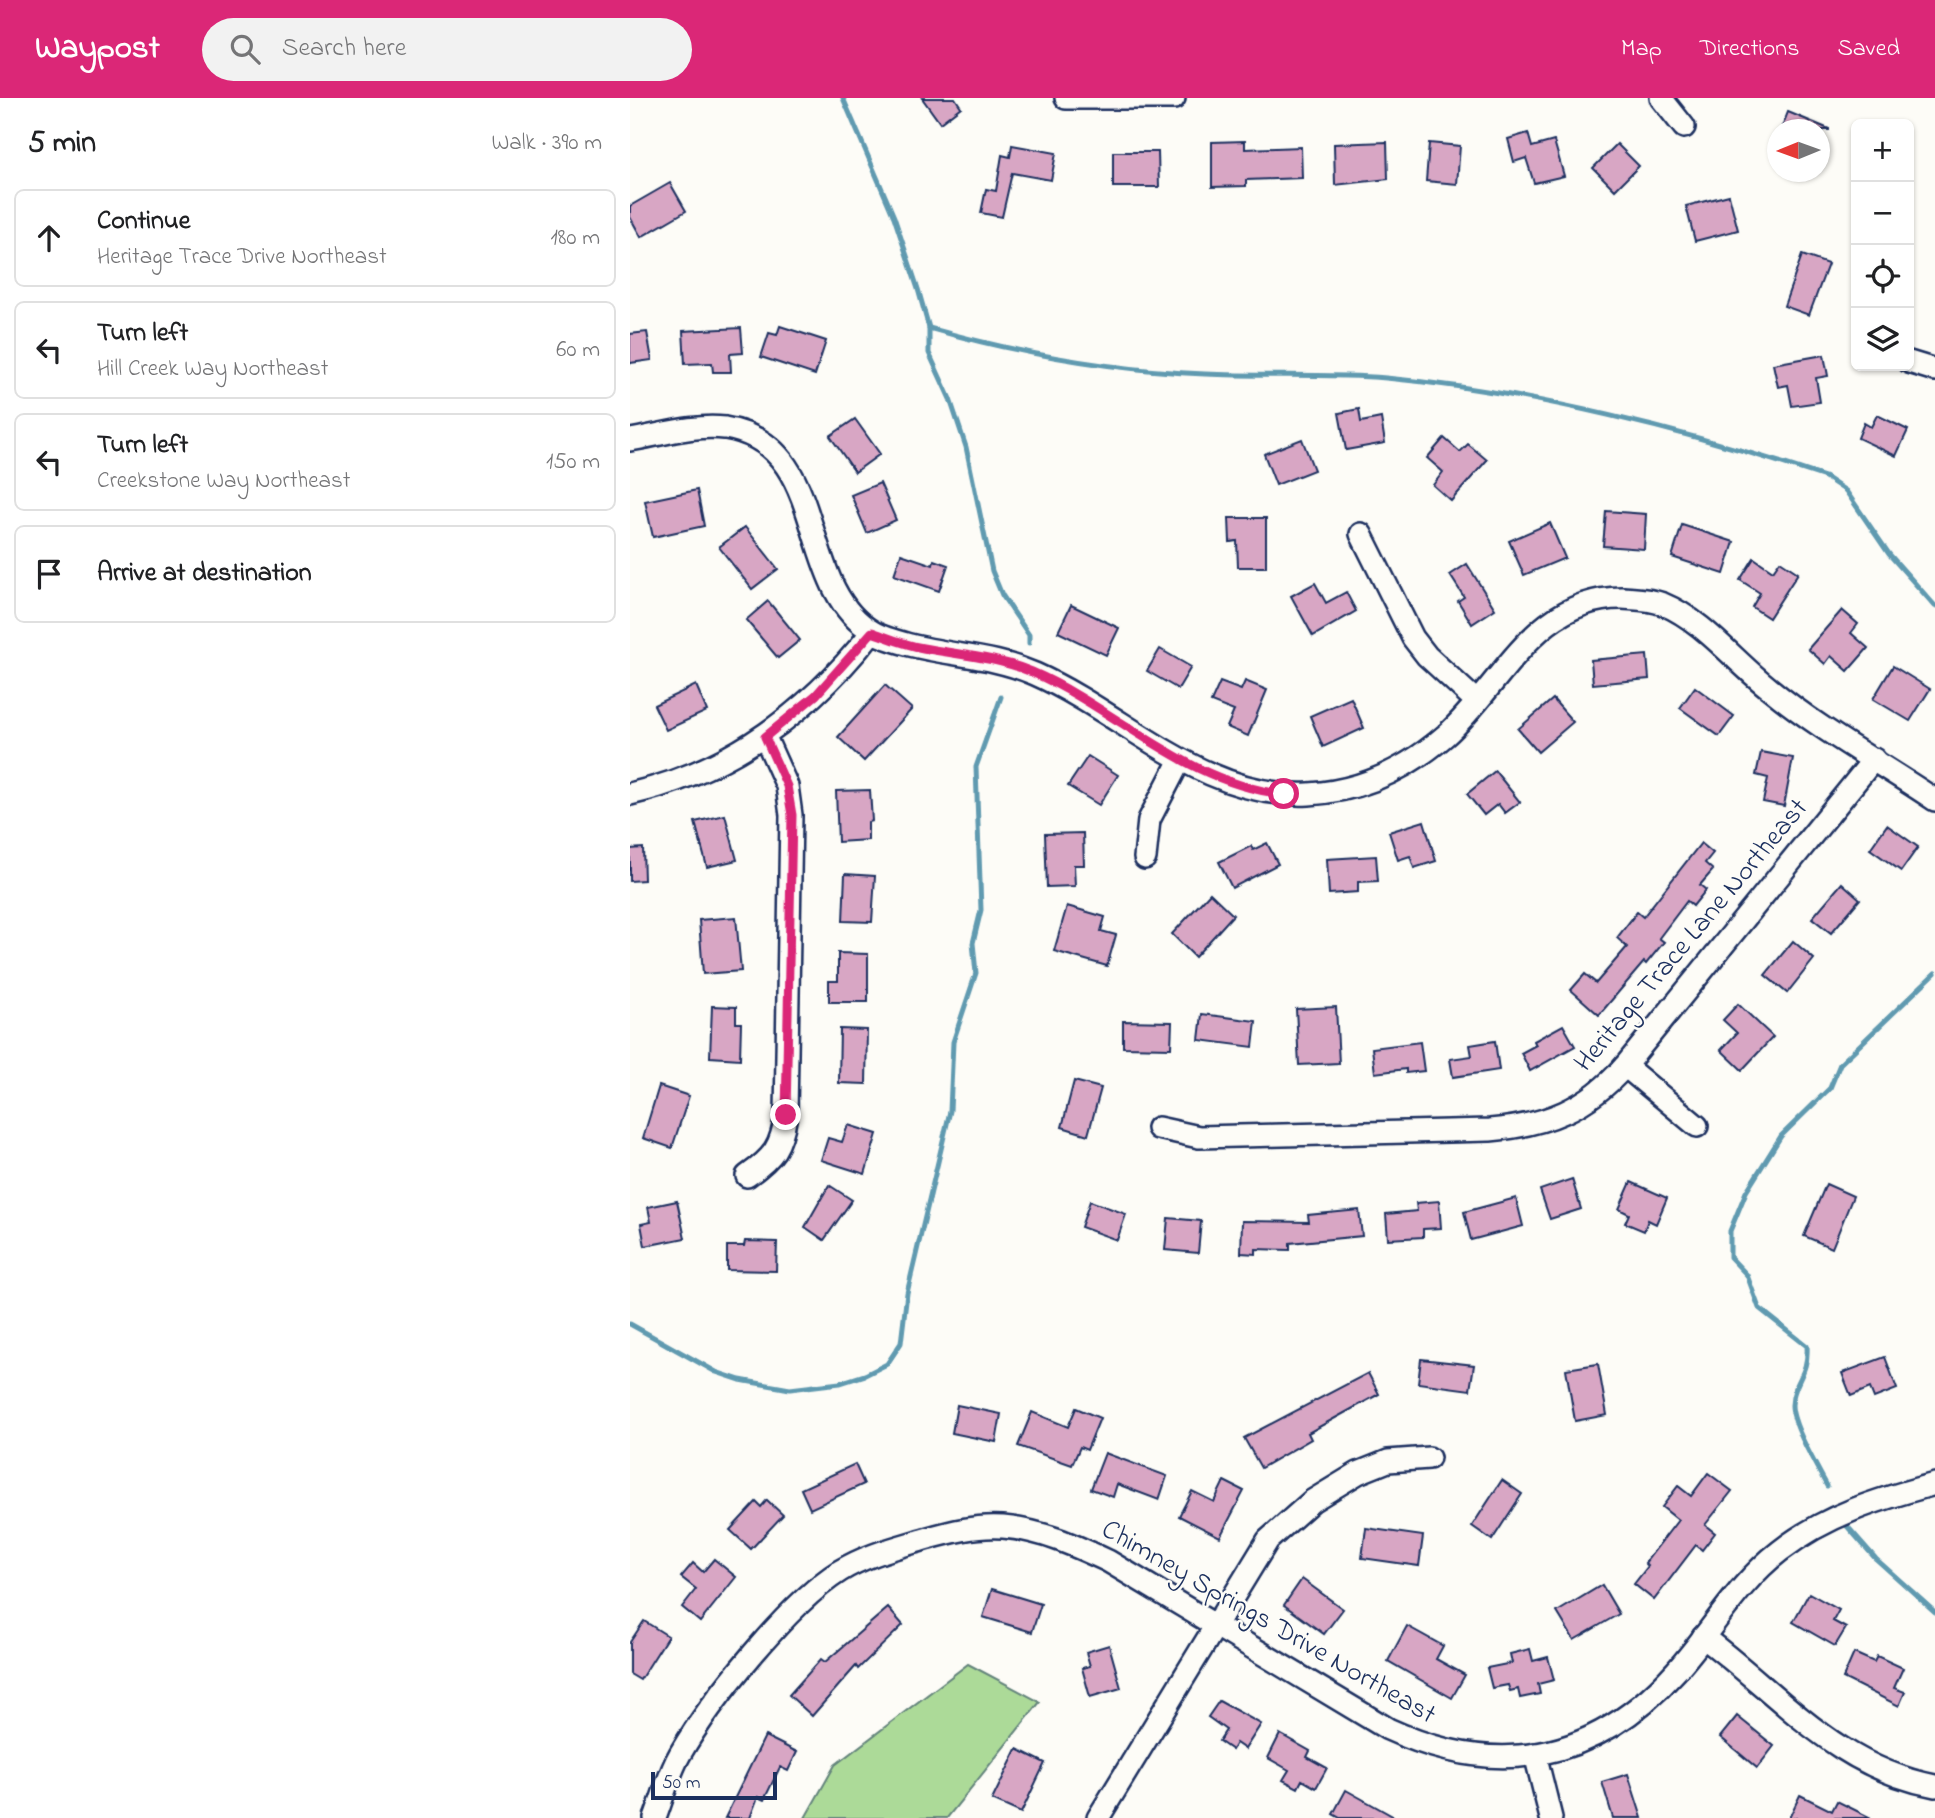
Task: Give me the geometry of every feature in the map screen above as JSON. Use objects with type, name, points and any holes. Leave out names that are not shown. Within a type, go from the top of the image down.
[{"type":"street","points":[[1066,98],[1174,98]]},
{"type":"street","points":[[1661,98],[1684,127]]},
{"type":"street","points":[[1914,364],[1935,370]]},
{"type":"street","points":[[630,440],[723,428],[749,435],[767,446],[796,481],[835,589],[846,607],[872,632],[923,648],[997,660],[1031,672],[1180,760],[1220,779],[1267,792],[1304,794],[1341,790],[1378,779],[1421,755],[1450,731],[1530,639],[1561,614],[1604,599],[1643,599],[1658,602],[1693,621],[1792,706],[1935,800]]},
{"type":"street","points":[[1361,534],[1413,638],[1427,656],[1476,701]]},
{"type":"street","points":[[630,794],[696,774],[765,737],[816,695],[872,632]]},
{"type":"street","points":[[747,1176],[767,1162],[782,1141],[786,1115],[792,815],[787,786],[765,737]]},
{"type":"street","name":"Heritage Trace Lane Northeast","points":[[1158,1128],[1199,1137],[1520,1127],[1563,1115],[1584,1104],[1606,1087],[1625,1066],[1874,759]]},
{"type":"street","points":[[1145,858],[1149,820],[1180,760]]},
{"type":"street","points":[[1625,1066],[1697,1126]]},
{"type":"street","points":[[1098,1818],[1268,1540],[1312,1501],[1358,1474],[1388,1461],[1429,1458]]},
{"type":"street","name":"Chimney Springs Drive Northeast","points":[[655,1818],[679,1756],[704,1717],[781,1621],[839,1572],[872,1555],[956,1530],[1002,1527],[1044,1534],[1108,1561],[1364,1716],[1417,1742],[1436,1749],[1502,1757],[1535,1754],[1580,1743],[1626,1718],[1676,1671],[1743,1586],[1798,1538],[1822,1522],[1853,1509],[1935,1484]]},
{"type":"street","points":[[1703,1637],[1844,1752],[1900,1779],[1935,1786]]},
{"type":"street","points":[[1535,1754],[1551,1818]]},
{"type":"green space","points":[[968,1664],[1040,1702],[947,1818],[805,1818],[835,1765]]},
{"type":"building","points":[[922,98],[955,98],[961,107],[940,123]]},
{"type":"building","points":[[1788,112],[1805,119],[1785,119]]},
{"type":"building","points":[[1528,133],[1532,147],[1554,141],[1564,176],[1534,183],[1526,158],[1514,162],[1508,139]]},
{"type":"building","points":[[1245,141],[1245,149],[1301,147],[1302,178],[1246,180],[1246,186],[1212,187],[1212,142]]},
{"type":"building","points":[[1387,142],[1388,179],[1335,185],[1334,144]]},
{"type":"building","points":[[1429,143],[1460,146],[1457,184],[1426,181]]},
{"type":"building","points":[[1617,144],[1639,166],[1615,190],[1593,168]]},
{"type":"building","points":[[1012,145],[1056,153],[1051,180],[1012,173],[1002,217],[981,213],[986,189],[996,191],[1002,155],[1010,157]]},
{"type":"building","points":[[1113,152],[1158,152],[1159,187],[1113,187]]},
{"type":"building","points":[[670,183],[686,211],[641,237],[630,217],[630,206]]},
{"type":"building","points":[[1729,195],[1738,230],[1695,241],[1686,206]]},
{"type":"building","points":[[1802,255],[1828,264],[1809,315],[1784,306]]},
{"type":"building","points":[[780,326],[826,341],[815,375],[761,357],[769,333],[777,335]]},
{"type":"building","points":[[741,328],[743,353],[730,354],[731,372],[713,372],[712,363],[685,364],[683,331]]},
{"type":"building","points":[[647,332],[652,360],[630,363],[630,334]]},
{"type":"building","points":[[1824,355],[1828,376],[1816,378],[1820,402],[1792,406],[1788,385],[1778,387],[1773,364]]},
{"type":"building","points":[[1359,409],[1361,422],[1381,418],[1385,443],[1346,450],[1339,413]]},
{"type":"building","points":[[1877,415],[1908,430],[1896,456],[1858,438],[1864,423],[1871,427]]},
{"type":"building","points":[[855,419],[880,454],[855,472],[830,436]]},
{"type":"building","points":[[1444,438],[1460,452],[1468,444],[1487,460],[1451,501],[1433,485],[1443,472],[1427,458]]},
{"type":"building","points":[[1302,439],[1314,470],[1276,485],[1264,454]]},
{"type":"building","points":[[880,483],[896,520],[867,533],[851,495]]},
{"type":"building","points":[[697,490],[704,526],[653,537],[645,501]]},
{"type":"building","points":[[1606,511],[1646,514],[1644,549],[1603,546]]},
{"type":"building","points":[[1229,518],[1266,518],[1266,567],[1238,567],[1237,541],[1230,542]]},
{"type":"building","points":[[1550,523],[1565,558],[1524,575],[1509,541]]},
{"type":"building","points":[[1682,525],[1734,542],[1724,574],[1672,557]]},
{"type":"building","points":[[745,527],[778,569],[752,589],[719,547]]},
{"type":"building","points":[[901,554],[933,565],[934,560],[948,565],[939,591],[894,575]]},
{"type":"building","points":[[1754,558],[1773,571],[1780,561],[1798,573],[1769,618],[1752,607],[1760,593],[1740,580]]},
{"type":"building","points":[[1467,564],[1495,609],[1472,624],[1458,601],[1464,597],[1450,575]]},
{"type":"building","points":[[1315,583],[1326,603],[1346,592],[1356,611],[1313,636],[1291,596]]},
{"type":"building","points":[[768,601],[800,640],[778,658],[746,620]]},
{"type":"building","points":[[1071,605],[1119,628],[1106,655],[1058,632]]},
{"type":"building","points":[[1842,610],[1858,624],[1851,633],[1868,648],[1848,671],[1831,656],[1825,664],[1808,649]]},
{"type":"building","points":[[1160,649],[1191,667],[1178,689],[1147,671]]},
{"type":"building","points":[[1647,655],[1649,679],[1593,684],[1591,660]]},
{"type":"building","points":[[1893,666],[1930,689],[1910,721],[1873,699]]},
{"type":"building","points":[[1245,681],[1267,690],[1248,736],[1227,727],[1234,711],[1211,702],[1220,682],[1241,690]]},
{"type":"building","points":[[696,685],[707,711],[666,730],[654,705]]},
{"type":"building","points":[[885,685],[912,709],[864,761],[838,737]]},
{"type":"building","points":[[1695,687],[1734,716],[1719,736],[1680,708]]},
{"type":"building","points":[[1351,698],[1364,728],[1323,747],[1310,716]]},
{"type":"building","points":[[1553,699],[1573,722],[1538,752],[1518,729]]},
{"type":"building","points":[[1761,752],[1793,758],[1784,806],[1763,802],[1768,778],[1756,775]]},
{"type":"building","points":[[1088,756],[1118,775],[1099,805],[1068,786]]},
{"type":"building","points":[[1495,771],[1520,802],[1505,813],[1498,804],[1484,815],[1467,794]]},
{"type":"building","points":[[870,790],[872,821],[868,822],[868,840],[838,842],[836,791]]},
{"type":"building","points":[[725,815],[737,860],[707,867],[695,822]]},
{"type":"building","points":[[1424,821],[1436,861],[1414,868],[1410,856],[1398,860],[1389,832]]},
{"type":"building","points":[[1887,825],[1918,847],[1901,871],[1870,849]]},
{"type":"building","points":[[1083,833],[1084,865],[1074,865],[1075,886],[1047,887],[1045,834]]},
{"type":"building","points":[[1267,843],[1278,864],[1232,888],[1219,862],[1251,846],[1253,850]]},
{"type":"building","points":[[1701,843],[1713,853],[1705,863],[1713,870],[1700,885],[1706,890],[1693,906],[1687,901],[1659,938],[1664,942],[1599,1015],[1571,990],[1585,974],[1596,983],[1627,947],[1617,938],[1637,912],[1643,917]]},
{"type":"building","points":[[643,848],[644,880],[630,881],[630,849]]},
{"type":"building","points":[[1376,856],[1378,881],[1358,882],[1358,892],[1329,894],[1327,859]]},
{"type":"building","points":[[845,874],[875,876],[872,922],[843,921]]},
{"type":"building","points":[[1842,883],[1860,899],[1831,933],[1812,918]]},
{"type":"building","points":[[1210,893],[1233,915],[1195,957],[1172,934]]},
{"type":"building","points":[[1067,906],[1105,917],[1101,931],[1116,935],[1107,966],[1054,951]]},
{"type":"building","points":[[736,917],[741,971],[703,974],[699,920]]},
{"type":"building","points":[[1793,941],[1814,959],[1787,993],[1765,975]]},
{"type":"building","points":[[838,953],[868,954],[868,1002],[829,1002],[829,981],[838,981]]},
{"type":"building","points":[[1738,1004],[1773,1037],[1742,1070],[1721,1050],[1737,1033],[1723,1020]]},
{"type":"building","points":[[712,1006],[736,1007],[736,1023],[741,1023],[740,1059],[710,1057]]},
{"type":"building","points":[[1336,1007],[1339,1063],[1299,1065],[1296,1009]]},
{"type":"building","points":[[1202,1014],[1256,1021],[1253,1047],[1199,1040]]},
{"type":"building","points":[[1123,1021],[1172,1022],[1171,1048],[1123,1047]]},
{"type":"building","points":[[1563,1025],[1575,1046],[1530,1071],[1521,1053],[1536,1045],[1534,1041]]},
{"type":"building","points":[[840,1029],[867,1030],[866,1084],[839,1083]]},
{"type":"building","points":[[1495,1041],[1499,1070],[1453,1077],[1450,1059],[1472,1056],[1470,1045]]},
{"type":"building","points":[[1420,1042],[1424,1071],[1406,1073],[1406,1069],[1375,1073],[1372,1048]]},
{"type":"building","points":[[1074,1081],[1101,1088],[1088,1135],[1062,1127]]},
{"type":"building","points":[[659,1086],[689,1096],[672,1148],[643,1138]]},
{"type":"building","points":[[848,1125],[877,1134],[865,1174],[821,1160],[828,1138],[842,1142]]},
{"type":"building","points":[[1572,1179],[1581,1209],[1550,1219],[1540,1190]]},
{"type":"building","points":[[1631,1182],[1667,1198],[1656,1224],[1648,1220],[1644,1231],[1625,1223],[1629,1214],[1619,1209]]},
{"type":"building","points":[[1826,1184],[1853,1196],[1832,1248],[1804,1236]]},
{"type":"building","points":[[829,1185],[852,1200],[824,1240],[805,1227]]},
{"type":"building","points":[[1516,1198],[1523,1226],[1471,1240],[1464,1212]]},
{"type":"building","points":[[677,1201],[685,1238],[645,1246],[641,1224],[651,1222],[648,1207]]},
{"type":"building","points":[[1090,1201],[1126,1214],[1117,1240],[1081,1227]]},
{"type":"building","points":[[1439,1201],[1441,1228],[1423,1229],[1423,1237],[1388,1239],[1386,1214],[1417,1211],[1416,1203]]},
{"type":"building","points":[[1359,1210],[1362,1236],[1290,1243],[1290,1250],[1256,1249],[1256,1254],[1241,1253],[1242,1221],[1309,1222],[1308,1215]]},
{"type":"building","points":[[1168,1218],[1201,1221],[1198,1253],[1165,1250]]},
{"type":"building","points":[[745,1241],[777,1242],[776,1271],[727,1270],[727,1246],[744,1246]]},
{"type":"building","points":[[1885,1357],[1897,1389],[1874,1398],[1870,1388],[1851,1396],[1842,1373]]},
{"type":"building","points":[[1421,1359],[1474,1365],[1470,1390],[1418,1383]]},
{"type":"building","points":[[1598,1364],[1607,1415],[1575,1421],[1566,1369]]},
{"type":"building","points":[[1368,1373],[1379,1394],[1308,1433],[1311,1439],[1261,1468],[1244,1438]]},
{"type":"building","points":[[957,1405],[1001,1414],[996,1442],[952,1433]]},
{"type":"building","points":[[1076,1408],[1100,1418],[1087,1450],[1080,1447],[1072,1465],[1018,1446],[1032,1412],[1068,1427]]},
{"type":"building","points":[[1105,1453],[1167,1476],[1159,1500],[1117,1484],[1113,1497],[1091,1489]]},
{"type":"building","points":[[855,1464],[864,1484],[810,1509],[801,1489]]},
{"type":"building","points":[[1708,1473],[1732,1491],[1705,1525],[1715,1533],[1702,1550],[1696,1545],[1654,1600],[1634,1584],[1648,1566],[1645,1563],[1678,1520],[1662,1507],[1678,1486],[1691,1496]]},
{"type":"building","points":[[1502,1480],[1522,1494],[1492,1540],[1472,1526]]},
{"type":"building","points":[[1224,1481],[1244,1491],[1220,1537],[1179,1516],[1192,1491],[1214,1502]]},
{"type":"building","points":[[767,1500],[783,1515],[751,1549],[730,1530],[756,1502],[761,1507]]},
{"type":"building","points":[[1366,1528],[1423,1536],[1419,1566],[1362,1558]]},
{"type":"building","points":[[714,1559],[736,1577],[700,1622],[682,1607],[696,1589],[681,1577],[693,1563],[703,1572]]},
{"type":"building","points":[[1302,1579],[1343,1609],[1324,1634],[1284,1605]]},
{"type":"building","points":[[1602,1585],[1619,1614],[1574,1640],[1557,1612]]},
{"type":"building","points":[[992,1589],[1041,1604],[1032,1632],[983,1617]]},
{"type":"building","points":[[1809,1593],[1839,1610],[1833,1621],[1846,1628],[1835,1646],[1793,1622]]},
{"type":"building","points":[[888,1608],[903,1625],[858,1669],[856,1666],[812,1716],[789,1695],[821,1659],[825,1662]]},
{"type":"building","points":[[644,1621],[668,1636],[640,1680],[630,1674],[630,1642]]},
{"type":"building","points":[[1407,1626],[1443,1646],[1436,1659],[1465,1675],[1452,1698],[1388,1661]]},
{"type":"building","points":[[1109,1645],[1121,1688],[1090,1697],[1082,1668],[1090,1666],[1086,1652]]},
{"type":"building","points":[[1530,1649],[1533,1661],[1548,1657],[1554,1680],[1538,1684],[1540,1694],[1520,1698],[1518,1689],[1510,1691],[1508,1685],[1492,1688],[1487,1668],[1512,1663],[1510,1654]]},
{"type":"building","points":[[1854,1653],[1874,1662],[1877,1656],[1903,1668],[1894,1688],[1905,1692],[1899,1706],[1843,1678]]},
{"type":"building","points":[[1219,1701],[1261,1724],[1245,1749],[1236,1743],[1232,1750],[1219,1741],[1226,1730],[1208,1717]]},
{"type":"building","points":[[1737,1716],[1774,1746],[1757,1768],[1720,1737]]},
{"type":"building","points":[[1280,1734],[1310,1751],[1307,1757],[1327,1768],[1316,1788],[1302,1780],[1298,1788],[1283,1780],[1289,1770],[1268,1758]]},
{"type":"building","points":[[765,1736],[797,1752],[788,1771],[780,1767],[764,1800],[758,1797],[750,1818],[725,1818]]},
{"type":"building","points":[[1017,1749],[1045,1763],[1021,1813],[992,1800]]},
{"type":"building","points":[[1628,1774],[1642,1818],[1613,1818],[1602,1782]]},
{"type":"building","points":[[1346,1790],[1396,1818],[1340,1818],[1333,1814]]},
{"type":"building","points":[[1800,1795],[1832,1811],[1837,1801],[1871,1818],[1789,1818]]},
{"type":"waterway","points":[[843,98],[894,217],[918,289],[929,328],[929,353],[950,399],[966,447],[992,571],[1002,595],[1029,635],[1029,643]]},
{"type":"waterway","points":[[929,328],[1031,353],[1135,369],[1228,375],[1386,378],[1496,392],[1608,415],[1719,444],[1825,477],[1846,491],[1889,554],[1935,606]]},
{"type":"waterway","points":[[630,1324],[716,1372],[740,1380],[790,1389],[840,1383],[865,1375],[887,1364],[901,1343],[907,1293],[950,1111],[953,1042],[976,973],[973,943],[981,910],[976,767],[1001,697]]},
{"type":"waterway","points":[[1827,1486],[1806,1446],[1793,1413],[1793,1397],[1806,1364],[1807,1346],[1759,1308],[1747,1275],[1730,1257],[1730,1231],[1746,1192],[1781,1136],[1830,1088],[1840,1064],[1935,973]]},
{"type":"waterway","points":[[1847,1526],[1876,1559],[1935,1612]]},
{"type":"route","points":[[786,1115],[792,815],[787,786],[765,737],[816,695],[872,632],[907,645],[997,660],[1031,672],[1202,771],[1243,787],[1284,794]]}]
